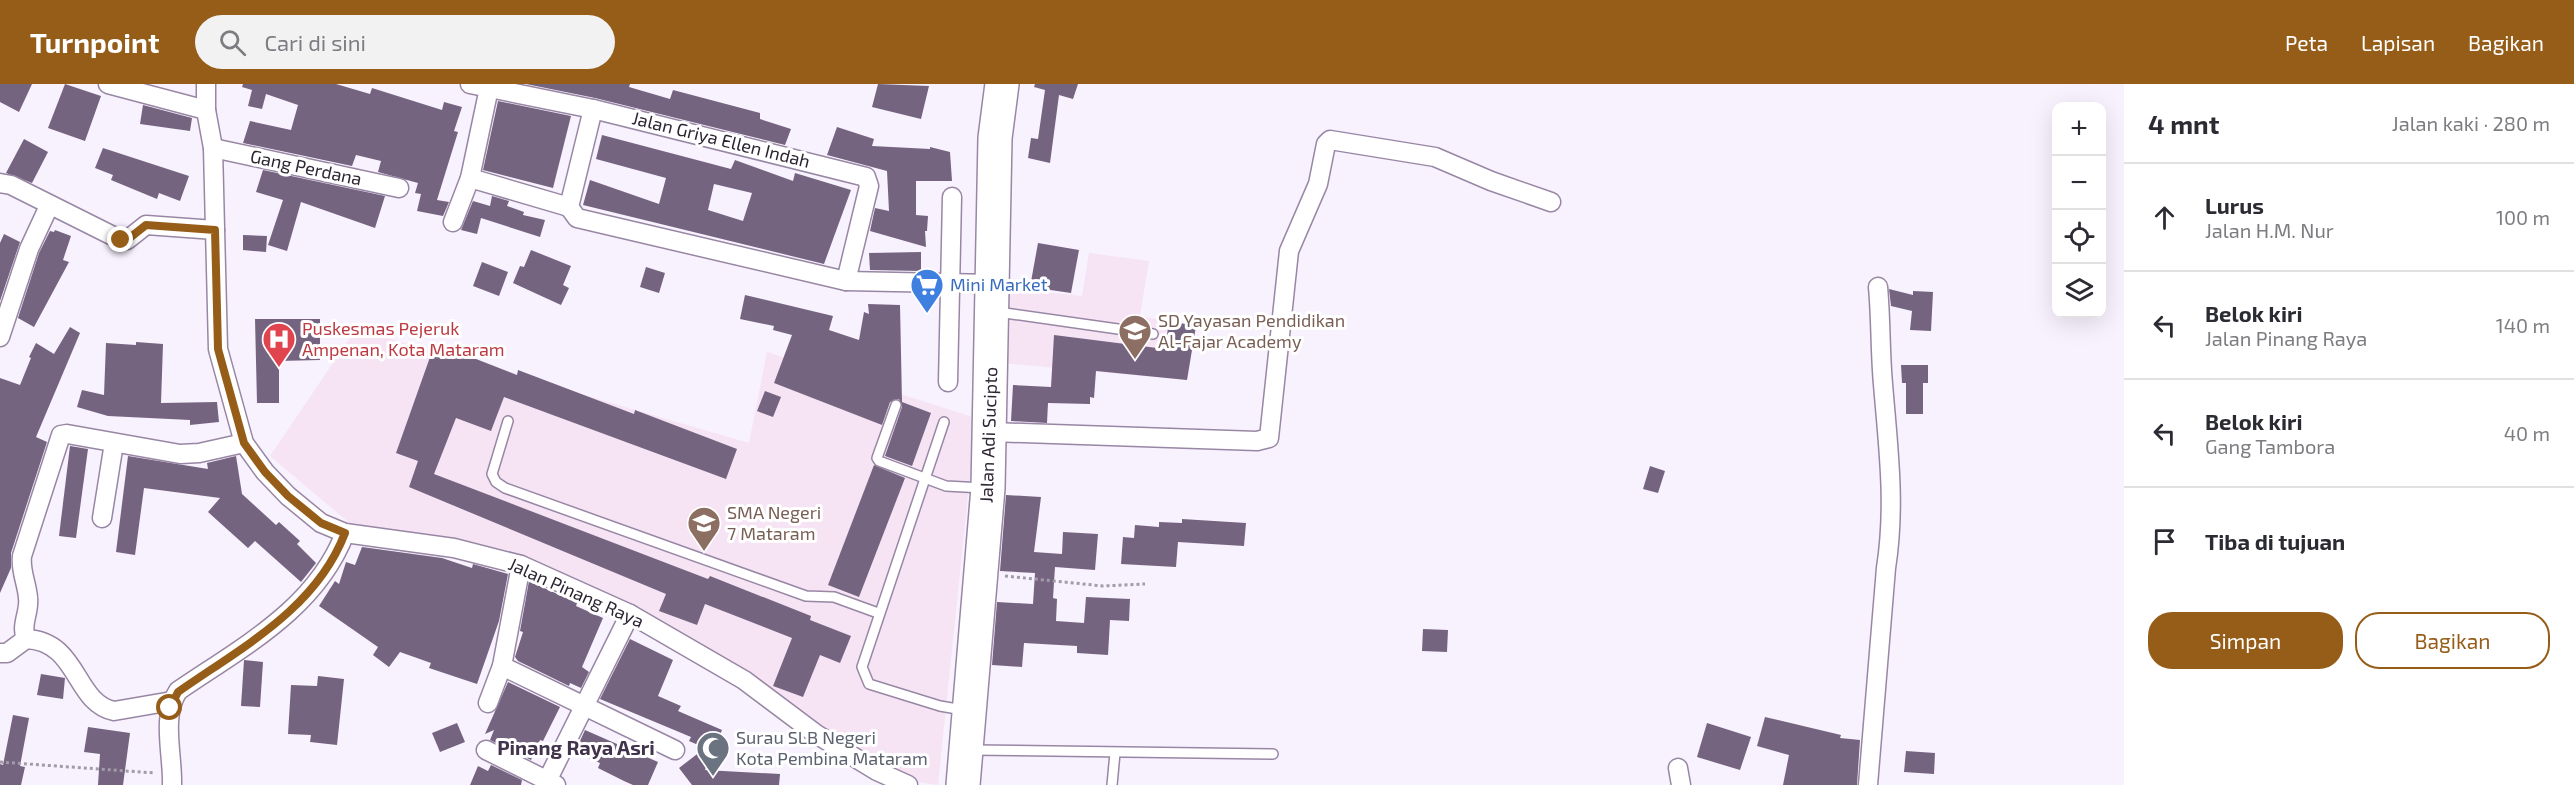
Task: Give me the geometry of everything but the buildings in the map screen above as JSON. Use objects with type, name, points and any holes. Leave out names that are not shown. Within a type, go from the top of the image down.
[{"type":"highway","name":"Jalan Adi Sucipto","points":[[963,785],[965,749],[954,709],[982,573],[977,488],[991,432],[973,290],[1002,84]]},
{"type":"street","points":[[108,84],[206,110]]},
{"type":"street","name":"Jalan Pinang Raya","points":[[206,84],[206,110],[213,148],[218,349],[244,443],[265,472],[288,496],[321,523],[345,533],[454,548],[521,565],[630,614],[744,680],[816,734],[877,771],[908,785]]},
{"type":"street","name":"Jalan Griya Ellen Indah","points":[[470,84],[593,109],[866,177],[869,186],[846,281]]},
{"type":"street","points":[[453,222],[470,178],[489,88]]},
{"type":"street","points":[[569,207],[593,109]]},
{"type":"street","points":[[991,432],[1257,441],[1269,438],[1289,251],[1318,184],[1326,144],[1330,140],[1435,157],[1491,181],[1551,202]]},
{"type":"street","name":"Gang Perdana","points":[[213,148],[399,188]]},
{"type":"street","points":[[470,178],[569,207],[577,218],[846,281],[973,290]]},
{"type":"street","points":[[0,183],[11,184],[49,206],[121,240],[127,240],[146,225],[215,230]]},
{"type":"street","points":[[948,382],[973,290],[952,198]]},
{"type":"street","points":[[0,337],[29,249],[49,206]]},
{"type":"street","points":[[1868,785],[1886,568],[1892,532],[1893,474],[1883,385],[1878,287]]},
{"type":"street","points":[[26,639],[24,625],[29,600],[21,570],[22,556],[60,438],[67,434],[180,454],[199,453],[244,443]]},
{"type":"street","points":[[102,518],[114,443]]},
{"type":"street","points":[[172,779],[170,715],[172,701],[178,692],[289,614],[319,583],[336,558],[345,533]]},
{"type":"street","points":[[488,703],[502,666],[521,565]]},
{"type":"street","points":[[486,750],[550,784],[585,705],[630,614]]},
{"type":"street","points":[[0,653],[7,653],[26,639]]},
{"type":"street","points":[[26,639],[56,647],[96,702],[106,710],[114,711],[172,701]]},
{"type":"street","points":[[502,666],[675,750]]},
{"type":"lane","points":[[973,290],[1153,334]]},
{"type":"lane","points":[[896,405],[877,458],[884,464],[926,480],[956,487],[977,488]]},
{"type":"lane","points":[[508,421],[492,474],[496,482],[505,488],[806,596],[834,597],[878,613]]},
{"type":"lane","points":[[944,422],[926,480],[863,656],[862,667],[869,684],[954,709]]},
{"type":"lane","points":[[965,749],[1272,754]]},
{"type":"lane","points":[[1112,785],[1114,753]]},
{"type":"path","points":[[982,573],[1103,586],[1145,584]]},
{"type":"path","points":[[0,762],[172,779]]},
{"type":"shaded area","points":[[1089,253],[1149,261],[1140,316],[1196,326],[1187,380],[1003,363],[1005,288],[1082,296]]},
{"type":"shaded area","name":"SMA Negeri 7 Mataram","points":[[356,329],[749,443],[767,352],[976,418],[938,785],[887,777],[732,669],[531,574],[359,531],[270,456]]},
{"type":"place","name":"Mini Market","points":[[927,314]]},
{"type":"place","name":"SD Yayasan Pendidikan Al-Fajar Academy","points":[[1135,360]]},
{"type":"place","name":"Puskesmas Pejeruk Ampenan, Kota Mataram","points":[[279,368]]},
{"type":"place","name":"SMA Negeri 7 Mataram","points":[[704,552]]},
{"type":"place","name":"Surau SLB Negeri Kota Pembina Mataram","points":[[713,777]]},
{"type":"district","name":"Pinang Raya Asri","points":[[576,748]]},
{"type":"route","points":[[121,240],[127,240],[139,228],[146,225],[215,230],[218,349],[244,443],[265,472],[288,496],[321,523],[345,533],[336,558],[319,583],[289,614],[178,692],[170,708]]}]
